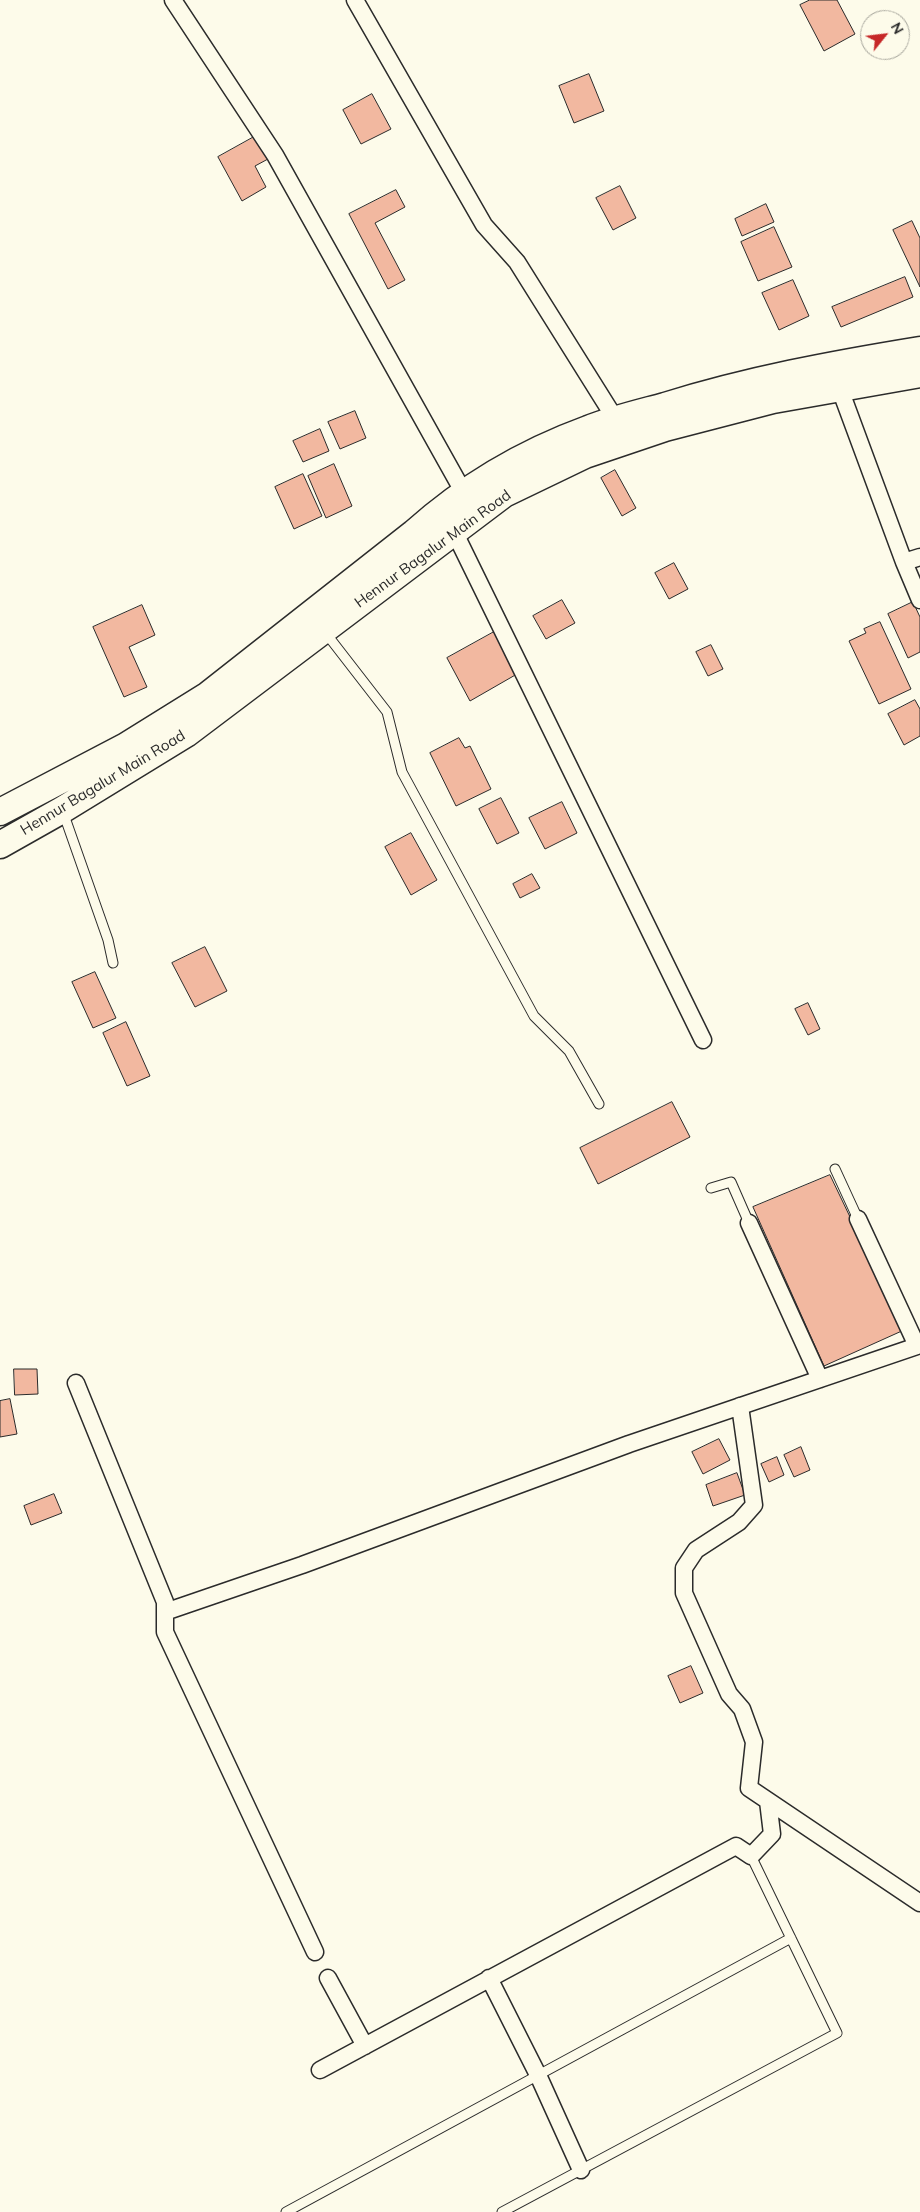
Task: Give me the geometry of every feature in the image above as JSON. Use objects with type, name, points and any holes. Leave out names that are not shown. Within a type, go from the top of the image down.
[{"type":"main road","name":"Hennur Bagalur Main Road","points":[[0,844],[62,810],[186,734],[455,531],[470,504],[527,456],[589,428],[711,392],[831,364],[920,350]]},
{"type":"main road","name":"Hennur Bagalur Main Road","points":[[0,812],[126,746],[208,694],[414,533],[441,509],[470,504],[504,494],[585,455],[665,428],[773,400],[920,374]]},
{"type":"street","points":[[173,0],[275,155],[470,504]]},
{"type":"street","points":[[355,0],[484,225],[516,262],[616,420]]},
{"type":"street","points":[[831,364],[904,562],[920,600]]},
{"type":"street","points":[[441,509],[455,531],[703,1040]]},
{"type":"street","points":[[904,562],[920,557]]},
{"type":"street","points":[[165,1612],[740,1406],[918,1345],[858,1219]]},
{"type":"street","points":[[749,1223],[820,1379]]},
{"type":"street","points":[[76,1383],[166,1602],[165,1632],[315,1952]]},
{"type":"street","points":[[740,1406],[754,1505],[739,1522],[696,1550],[684,1568],[684,1593],[730,1694],[742,1709],[754,1742],[749,1788],[920,1903]]},
{"type":"street","points":[[320,2070],[736,1846],[751,1856],[772,1834],[768,1801]]},
{"type":"street","points":[[328,1978],[365,2046]]},
{"type":"street","points":[[489,1978],[538,2075],[581,2170]]},
{"type":"lane","points":[[324,630],[388,712],[402,772],[534,1016],[569,1051],[599,1104]]},
{"type":"lane","points":[[62,810],[108,940],[113,963]]},
{"type":"lane","points":[[835,1169],[858,1219]]},
{"type":"lane","points":[[710,1188],[731,1182],[749,1223]]},
{"type":"lane","points":[[502,2212],[837,2033],[751,1856]]},
{"type":"lane","points":[[286,2212],[791,1938]]},
{"type":"building","points":[[810,0],[837,0],[855,34],[824,51],[800,5]]},
{"type":"building","points":[[589,74],[604,111],[574,123],[559,86]]},
{"type":"building","points":[[372,94],[391,129],[361,144],[343,110]]},
{"type":"building","points":[[254,137],[268,159],[255,166],[266,187],[242,201],[218,157]]},
{"type":"building","points":[[620,186],[636,218],[613,230],[596,198]]},
{"type":"building","points":[[396,190],[405,207],[375,223],[405,280],[388,289],[349,214]]},
{"type":"building","points":[[766,204],[774,222],[742,236],[735,219]]},
{"type":"building","points":[[912,221],[920,238],[920,287],[893,230]]},
{"type":"building","points":[[774,227],[792,267],[758,281],[741,242]]},
{"type":"building","points":[[905,277],[913,297],[841,327],[832,307]]},
{"type":"building","points":[[793,280],[809,316],[779,330],[762,293]]},
{"type":"building","points":[[355,411],[366,438],[340,449],[328,422]]},
{"type":"building","points":[[320,429],[329,451],[303,462],[293,441]]},
{"type":"building","points":[[334,464],[352,506],[326,518],[308,476]]},
{"type":"building","points":[[615,470],[636,508],[622,516],[601,478]]},
{"type":"building","points":[[303,474],[322,516],[294,529],[275,487]]},
{"type":"building","points":[[674,563],[688,589],[669,599],[655,573]]},
{"type":"building","points":[[562,600],[575,623],[546,639],[533,616]]},
{"type":"building","points":[[913,602],[920,617],[920,652],[908,658],[888,614]]},
{"type":"building","points":[[142,605],[155,635],[129,647],[147,687],[124,697],[93,627]]},
{"type":"building","points":[[880,622],[911,689],[879,704],[849,641],[866,633],[864,629]]},
{"type":"building","points":[[494,632],[517,674],[470,701],[447,658]]},
{"type":"building","points":[[711,645],[723,669],[708,676],[696,652]]},
{"type":"building","points":[[915,700],[920,709],[920,736],[904,745],[888,714]]},
{"type":"building","points":[[459,738],[465,748],[470,746],[491,789],[456,806],[430,753]]},
{"type":"building","points":[[501,798],[519,833],[497,844],[479,809]]},
{"type":"building","points":[[562,802],[577,833],[545,849],[529,818]]},
{"type":"building","points":[[411,833],[437,880],[411,895],[385,847]]},
{"type":"building","points":[[532,874],[540,888],[520,898],[513,884]]},
{"type":"building","points":[[205,947],[227,991],[195,1007],[172,963]]},
{"type":"building","points":[[95,972],[116,1018],[93,1028],[72,982]]},
{"type":"building","points":[[808,1003],[820,1029],[808,1035],[795,1009]]},
{"type":"building","points":[[126,1022],[150,1076],[127,1086],[103,1033]]},
{"type":"building","points":[[672,1102],[690,1137],[598,1184],[580,1148]]},
{"type":"building","points":[[830,1175],[904,1330],[824,1366],[753,1207]]},
{"type":"building","points":[[14,1369],[37,1369],[38,1394],[15,1395]]},
{"type":"building","points":[[10,1399],[17,1434],[0,1437],[0,1401]]},
{"type":"building","points":[[719,1439],[730,1460],[703,1474],[692,1452]]},
{"type":"building","points":[[801,1447],[810,1470],[794,1477],[784,1455]]},
{"type":"building","points":[[777,1457],[784,1475],[769,1482],[761,1464]]},
{"type":"building","points":[[737,1473],[745,1495],[713,1506],[706,1485]]},
{"type":"building","points":[[54,1494],[62,1513],[31,1525],[24,1506]]},
{"type":"building","points":[[691,1666],[703,1693],[680,1703],[668,1676]]}]
